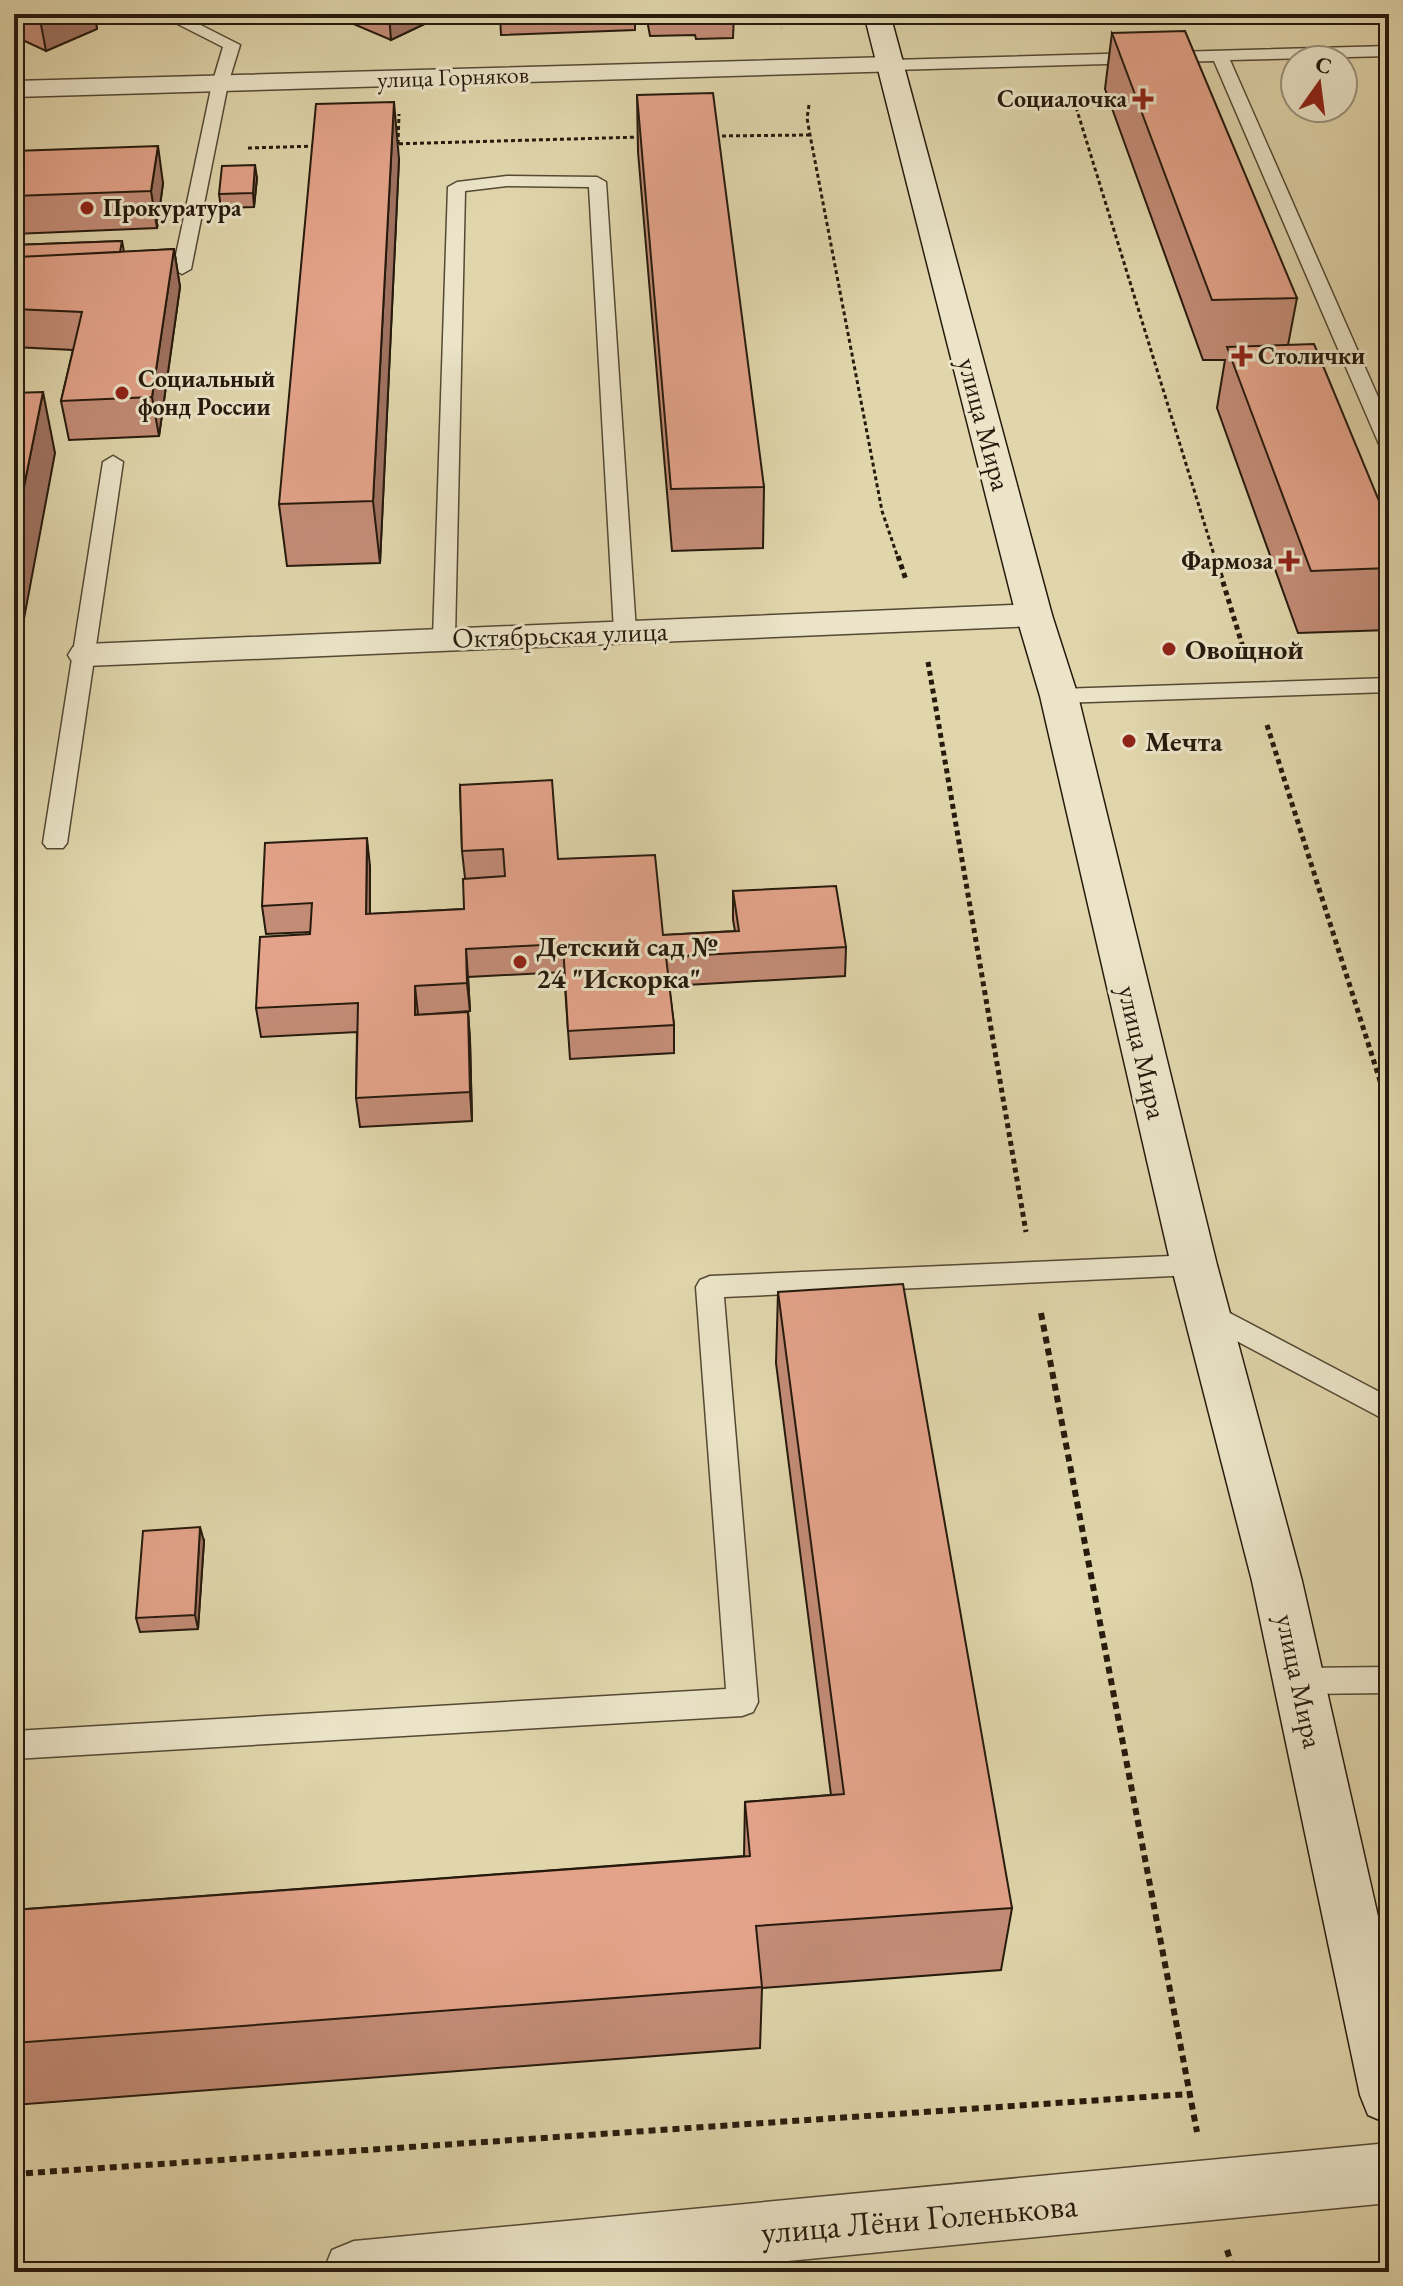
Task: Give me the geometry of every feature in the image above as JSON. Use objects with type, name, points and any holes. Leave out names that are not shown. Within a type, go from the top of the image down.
[{"type":"main road","name":"улица Мира","points":[[877,14],[1034,615],[1059,696],[1194,1265],[1277,1581],[1389,2095]]},
{"type":"main road","name":"улица Горняков","points":[[14,89],[892,65]]},
{"type":"main road","name":"Октябрьская улица","points":[[86,655],[1034,615]]},
{"type":"main road","name":"улица Лёни Голенькова","points":[[354,2272],[1389,2173]]},
{"type":"lane","points":[[166,14],[232,45],[220,84],[182,269]]},
{"type":"lane","points":[[892,65],[1389,51]]},
{"type":"lane","points":[[1220,56],[1389,444]]},
{"type":"lane","points":[[444,638],[457,187],[507,181],[597,182],[625,631]]},
{"type":"lane","points":[[55,843],[113,462]]},
{"type":"lane","points":[[1059,696],[1389,685]]},
{"type":"lane","points":[[14,1745],[742,1702],[710,1287],[1194,1265]]},
{"type":"lane","points":[[1209,1313],[1389,1411]]},
{"type":"lane","points":[[1299,1681],[1389,1680]]},
{"type":"path","points":[[1062,62],[1389,1109]]},
{"type":"path","points":[[806,67],[813,81],[807,118],[882,511],[921,619],[1033,1271],[1189,2094],[1208,2191],[1234,2272]]},
{"type":"path","points":[[14,2174],[1189,2094]]},
{"type":"building","points":[[1185,31],[1297,298],[1212,300],[1112,33]]},
{"type":"building","points":[[713,93],[764,487],[671,489],[637,95]]},
{"type":"building","points":[[394,102],[373,501],[279,504],[316,104]]},
{"type":"building","points":[[158,146],[151,191],[14,196],[14,151]]},
{"type":"building","points":[[255,165],[253,193],[219,194],[222,166]]},
{"type":"building","points":[[122,241],[120,252],[18,257],[14,263],[14,245]]},
{"type":"building","points":[[174,249],[152,397],[61,401],[82,312],[14,309],[14,266],[18,257]]},
{"type":"building","points":[[1314,344],[1389,525],[1389,568],[1311,571],[1227,347]]},
{"type":"building","points":[[43,392],[14,536],[14,393]]},
{"type":"building","points":[[552,780],[558,859],[655,855],[663,935],[739,931],[733,891],[836,886],[846,947],[666,957],[674,1025],[568,1031],[563,944],[466,949],[467,983],[415,986],[415,1015],[468,1012],[470,1092],[356,1098],[358,1003],[256,1008],[260,937],[310,934],[312,903],[262,906],[265,843],[367,838],[366,914],[464,909],[463,879],[505,876],[503,849],[462,851],[460,785]]},
{"type":"building","points":[[903,1284],[1012,1908],[756,1926],[762,1987],[14,2043],[14,1910],[750,1856],[745,1802],[844,1794],[778,1292]]},
{"type":"building","points":[[200,1527],[195,1615],[136,1618],[143,1531]]},
{"type":"place","name":"Социалочка","points":[[1143,99]]},
{"type":"place","name":"Прокуратура","points":[[87,208]]},
{"type":"place","name":"Столички","points":[[1242,356]]},
{"type":"place","name":"Социальный фонд России","points":[[122,393]]},
{"type":"place","name":"Фармоза","points":[[1289,561]]},
{"type":"place","name":"Овощной","points":[[1169,649]]},
{"type":"place","name":"Мечта","points":[[1129,741]]},
{"type":"place","name":"Детский сад № 24 \"Искорка\"","points":[[520,962]]}]
